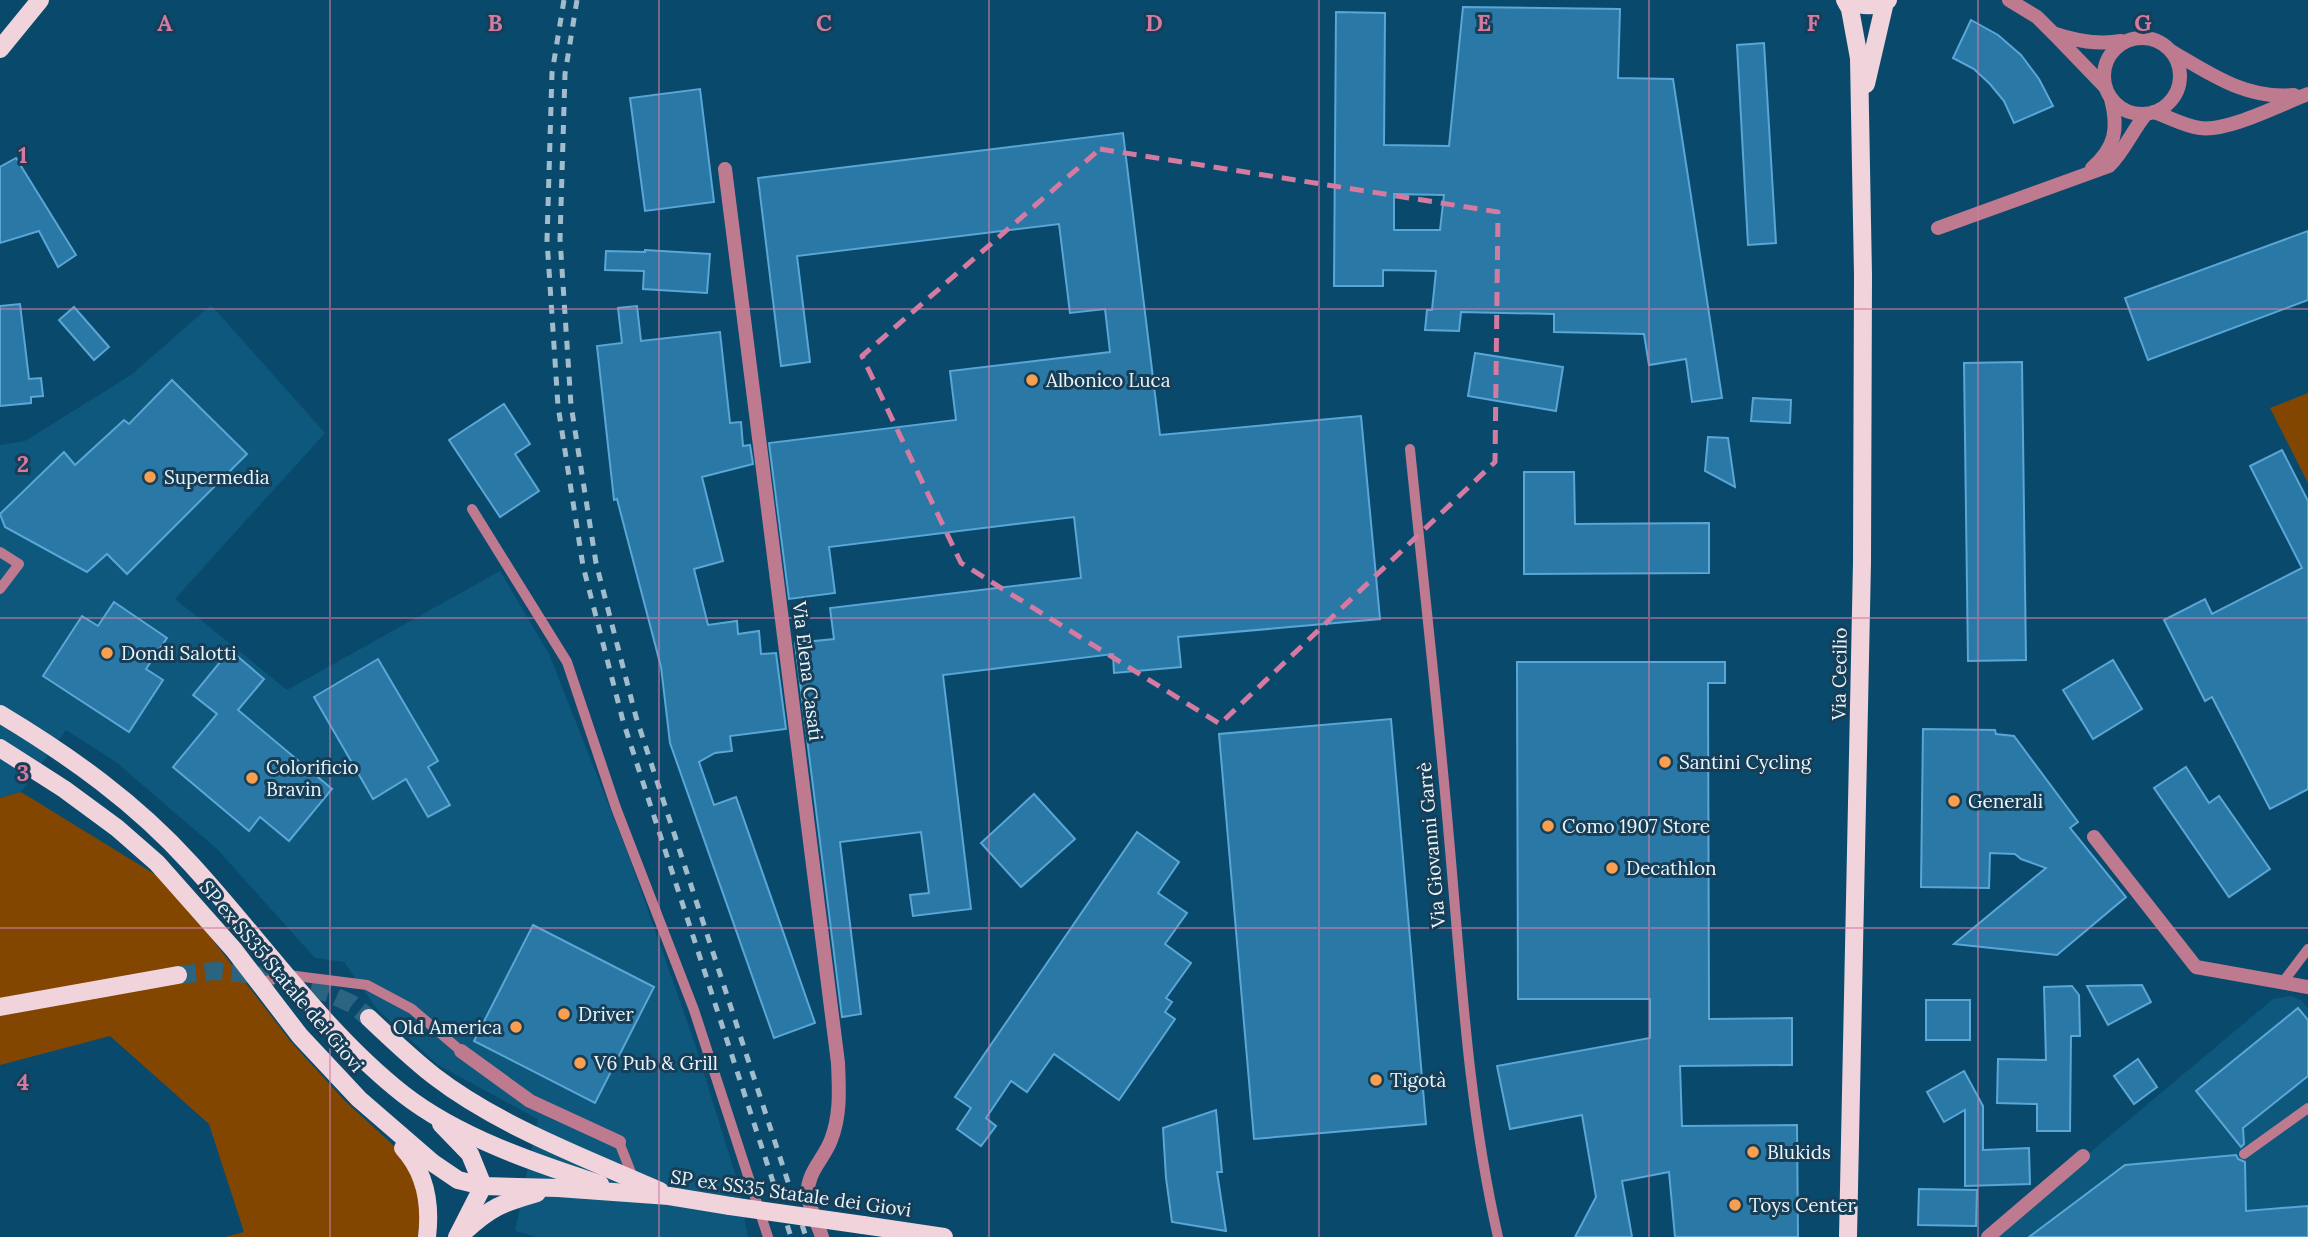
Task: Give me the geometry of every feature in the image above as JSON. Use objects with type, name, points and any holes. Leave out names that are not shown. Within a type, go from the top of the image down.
[{"type":"main road","points":[[0,48],[40,0]]},
{"type":"main road","points":[[1847,0],[1864,6],[1886,1]]},
{"type":"main road","name":"Via Cecilio","points":[[1847,0],[1859,58],[1863,275],[1862,549],[1848,1237]]},
{"type":"main road","name":"Via Cecilio","points":[[1860,111],[1886,1]]},
{"type":"main road","name":"SP ex SS35 Statale dei Giovi","points":[[0,714],[100,779],[136,810],[193,866],[358,1054],[396,1089],[429,1112],[497,1147],[547,1167],[669,1196],[944,1237]]},
{"type":"main road","name":"SP ex SS35 Statale dei Giovi","points":[[0,748],[117,828],[157,863],[218,931],[300,1036],[359,1099],[433,1163],[458,1180],[482,1186],[632,1187]]},
{"type":"main road","points":[[0,1006],[178,975]]},
{"type":"main road","points":[[369,1018],[435,1077],[528,1132],[632,1187]]},
{"type":"main road","points":[[359,1099],[412,1158],[424,1179],[428,1208],[427,1237]]},
{"type":"main road","points":[[429,1112],[470,1154],[478,1169],[482,1186],[458,1237]]},
{"type":"main road","points":[[458,1237],[479,1218],[502,1203],[558,1188]]},
{"type":"street","points":[[2009,0],[2037,17],[2120,108],[2133,114],[2150,113],[2200,129],[2216,128],[2307,94]]},
{"type":"street","points":[[2053,33],[2076,41],[2103,44],[2143,37],[2155,39],[2222,81],[2257,94],[2307,94]]},
{"type":"street","points":[[2080,178],[2106,156],[2113,140],[2115,115],[2108,93],[2105,63],[2111,52],[2126,40]]},
{"type":"street","points":[[1938,228],[2109,166],[2123,152],[2136,126],[2150,113],[2170,102],[2177,91],[2179,66],[2170,50]]},
{"type":"street","name":"Via Elena Casati","points":[[725,169],[838,1063],[840,1098],[837,1122],[825,1153],[811,1172],[808,1194],[822,1237]]},
{"type":"street","points":[[2094,837],[2196,967],[2308,987]]},
{"type":"street","points":[[461,1051],[530,1101],[619,1142]]},
{"type":"street","points":[[1988,1237],[2083,1156]]},
{"type":"lane","name":"Via Giovanni Garrè","points":[[1410,449],[1449,838],[1465,1038],[1482,1150],[1499,1237]]},
{"type":"lane","points":[[472,509],[566,662],[616,808],[694,1010],[768,1237]]},
{"type":"lane","points":[[0,552],[19,564],[0,589]]},
{"type":"lane","points":[[2283,982],[2308,949]]},
{"type":"lane","points":[[259,983],[288,975],[367,985],[412,1009],[461,1051]]},
{"type":"lane","points":[[2244,1154],[2308,1108]]},
{"type":"lane","points":[[619,1142],[632,1187]]},
{"type":"highlighted area","points":[[1100,149],[1498,212],[1495,462],[1220,724],[961,563],[862,356]]},
{"type":"shaded area","points":[[211,305],[325,433],[175,599],[287,690],[500,571],[549,654],[628,854],[693,1038],[738,1183],[748,1237],[536,1237],[515,1231],[538,1119],[438,1065],[377,1009],[344,962],[315,958],[217,849],[116,762],[66,730],[21,792],[0,798],[0,445],[25,441],[131,375]]},
{"type":"shaded area","points":[[2308,393],[2308,483],[2270,408]]},
{"type":"shaded area","points":[[21,792],[169,883],[292,1043],[345,1101],[404,1155],[418,1186],[418,1237],[226,1237],[244,1232],[209,1124],[110,1036],[0,1065],[0,798]]},
{"type":"shaded area","points":[[2291,996],[2301,1000],[2308,1008],[2308,1237],[1989,1237],[2273,999]]},
{"type":"building","points":[[1463,7],[1620,9],[1618,78],[1673,79],[1722,398],[1692,402],[1686,359],[1649,365],[1644,334],[1554,332],[1554,314],[1461,312],[1459,331],[1425,330],[1427,310],[1432,310],[1436,271],[1383,270],[1383,286],[1334,286],[1336,12],[1385,13],[1384,145],[1449,146]],"holes":[[[1394,194],[1444,195],[1440,230],[1394,230]]]},
{"type":"building","points":[[1971,20],[1998,35],[2021,55],[2039,79],[2053,106],[2014,123],[2004,101],[1990,84],[1974,69],[1953,58]]},
{"type":"building","points":[[1764,43],[1776,243],[1748,245],[1737,45]]},
{"type":"building","points":[[700,89],[714,202],[645,211],[630,98]]},
{"type":"building","points":[[1123,133],[1160,435],[1361,416],[1380,619],[1178,637],[1181,667],[1114,673],[1113,654],[943,675],[971,909],[913,916],[910,895],[929,893],[921,832],[840,842],[861,1014],[842,1017],[795,643],[834,639],[830,608],[1081,578],[1074,517],[829,547],[835,593],[789,599],[769,443],[956,420],[950,371],[1110,352],[1105,309],[1070,313],[1059,224],[797,256],[810,362],[781,366],[758,178]]},
{"type":"building","points":[[16,158],[76,255],[58,267],[39,231],[0,243],[0,167]]},
{"type":"building","points":[[2308,231],[2308,300],[2148,360],[2125,298]]},
{"type":"building","points":[[645,250],[710,254],[707,293],[643,289],[644,271],[605,270],[606,251]]},
{"type":"building","points":[[20,304],[29,379],[41,378],[43,396],[31,397],[31,403],[0,406],[0,306]]},
{"type":"building","points":[[637,306],[641,341],[720,332],[730,423],[741,422],[743,446],[750,445],[753,464],[702,477],[723,561],[694,569],[708,625],[737,621],[738,634],[759,631],[761,654],[776,653],[786,729],[730,736],[732,751],[715,753],[699,762],[714,805],[736,797],[815,1023],[774,1038],[670,743],[661,667],[617,499],[614,500],[597,346],[622,343],[618,308]]},
{"type":"building","points":[[74,307],[109,347],[94,360],[59,320]]},
{"type":"building","points":[[1475,353],[1563,367],[1556,411],[1468,396]]},
{"type":"building","points":[[2022,362],[2026,660],[1968,661],[1964,363]]},
{"type":"building","name":"Supermedia","points":[[172,380],[247,454],[127,574],[107,554],[87,572],[5,527],[0,514],[64,452],[75,465],[124,420],[129,424]]},
{"type":"building","points":[[1753,398],[1791,400],[1790,423],[1751,421]]},
{"type":"building","points":[[504,404],[530,444],[515,454],[539,491],[500,517],[449,440]]},
{"type":"building","points":[[1708,437],[1728,438],[1735,487],[1705,471]]},
{"type":"building","points":[[2282,450],[2308,501],[2308,789],[2270,809],[2212,697],[2205,701],[2164,620],[2205,599],[2212,614],[2302,568],[2250,466]]},
{"type":"building","points":[[1524,472],[1574,472],[1575,524],[1709,523],[1709,573],[1524,574]]},
{"type":"building","name":"Dondi Salotti","points":[[114,602],[167,638],[146,669],[163,680],[129,732],[43,676],[82,616],[98,626]]},
{"type":"building","name":"Colorificio Bravin","points":[[230,650],[264,679],[238,710],[332,789],[289,841],[260,817],[249,831],[173,767],[217,714],[193,695]]},
{"type":"building","points":[[378,659],[438,761],[428,767],[450,805],[428,817],[406,779],[373,799],[314,697]]},
{"type":"building","points":[[2113,660],[2142,709],[2093,739],[2063,690]]},
{"type":"building","points":[[1517,662],[1725,662],[1725,683],[1708,683],[1709,1019],[1792,1018],[1792,1065],[1680,1066],[1682,1126],[1797,1125],[1798,1237],[1675,1237],[1669,1172],[1622,1181],[1632,1237],[1575,1237],[1596,1197],[1582,1115],[1510,1129],[1497,1066],[1650,1038],[1650,999],[1518,999]]},
{"type":"building","points":[[1391,719],[1426,1124],[1254,1139],[1219,734]]},
{"type":"building","points":[[1923,729],[1995,730],[1996,734],[2014,736],[2078,822],[2070,828],[2126,897],[2057,955],[1954,944],[2046,868],[2015,854],[1990,853],[1989,888],[1921,887]]},
{"type":"building","points":[[2186,767],[2209,803],[2219,796],[2270,869],[2229,897],[2154,788]]},
{"type":"building","points":[[1034,794],[1075,839],[1021,887],[981,843]]},
{"type":"building","points":[[1137,832],[1179,862],[1158,893],[1187,913],[1165,944],[1191,963],[1166,998],[1172,1002],[1165,1012],[1175,1019],[1119,1100],[1054,1054],[1027,1092],[1011,1081],[986,1118],[996,1126],[981,1146],[957,1129],[971,1108],[955,1097]]},
{"type":"building","name":"Driver","points":[[533,925],[654,987],[595,1103],[474,1041]]},
{"type":"building","points":[[2142,985],[2151,1002],[2108,1025],[2087,986]]},
{"type":"building","points":[[2072,986],[2079,995],[2080,1036],[2071,1036],[2070,1131],[2037,1131],[2037,1104],[1997,1103],[1998,1059],[2046,1060],[2044,987]]},
{"type":"building","points":[[1926,1000],[1970,1000],[1970,1040],[1926,1040]]},
{"type":"building","points":[[2298,1008],[2308,1020],[2308,1076],[2243,1128],[2244,1144],[2241,1147],[2196,1091]]},
{"type":"building","points":[[2138,1059],[2157,1087],[2134,1104],[2114,1076]]},
{"type":"building","points":[[1964,1071],[1983,1106],[1983,1150],[2029,1148],[2030,1184],[1965,1186],[1965,1110],[1944,1122],[1927,1092]]},
{"type":"building","points":[[1216,1110],[1222,1172],[1217,1172],[1226,1231],[1172,1222],[1166,1178],[1163,1128]]},
{"type":"building","points":[[2236,1155],[2245,1162],[2246,1211],[2308,1206],[2308,1237],[2029,1237],[2125,1165]]},
{"type":"building","points":[[1919,1189],[1977,1190],[1976,1226],[1918,1225]]},
{"type":"tunnel","points":[[178,975],[215,971],[260,975],[328,993],[352,1004],[369,1018]]},
{"type":"railway","points":[[564,0],[552,73],[547,240],[558,406],[583,566],[623,721],[791,1237]]},
{"type":"railway","points":[[577,0],[565,74],[560,239],[571,405],[596,563],[636,717],[806,1237]]},
{"type":"place","name":"Albonico Luca","points":[[1032,380]]},
{"type":"place","name":"Supermedia","points":[[150,477]]},
{"type":"place","name":"Dondi Salotti","points":[[107,653]]},
{"type":"place","name":"Santini Cycling","points":[[1665,762]]},
{"type":"place","name":"Colorificio Bravin","points":[[252,778]]},
{"type":"place","name":"Generali","points":[[1954,801]]},
{"type":"place","name":"Como 1907 Store","points":[[1548,826]]},
{"type":"place","name":"Decathlon","points":[[1612,868]]},
{"type":"place","name":"Driver","points":[[564,1014]]},
{"type":"place","name":"Old America","points":[[516,1027]]},
{"type":"place","name":"V6 Pub & Grill","points":[[580,1063]]},
{"type":"place","name":"Tigotà","points":[[1376,1080]]},
{"type":"place","name":"Blukids","points":[[1753,1152]]},
{"type":"place","name":"Toys Center","points":[[1735,1205]]}]
